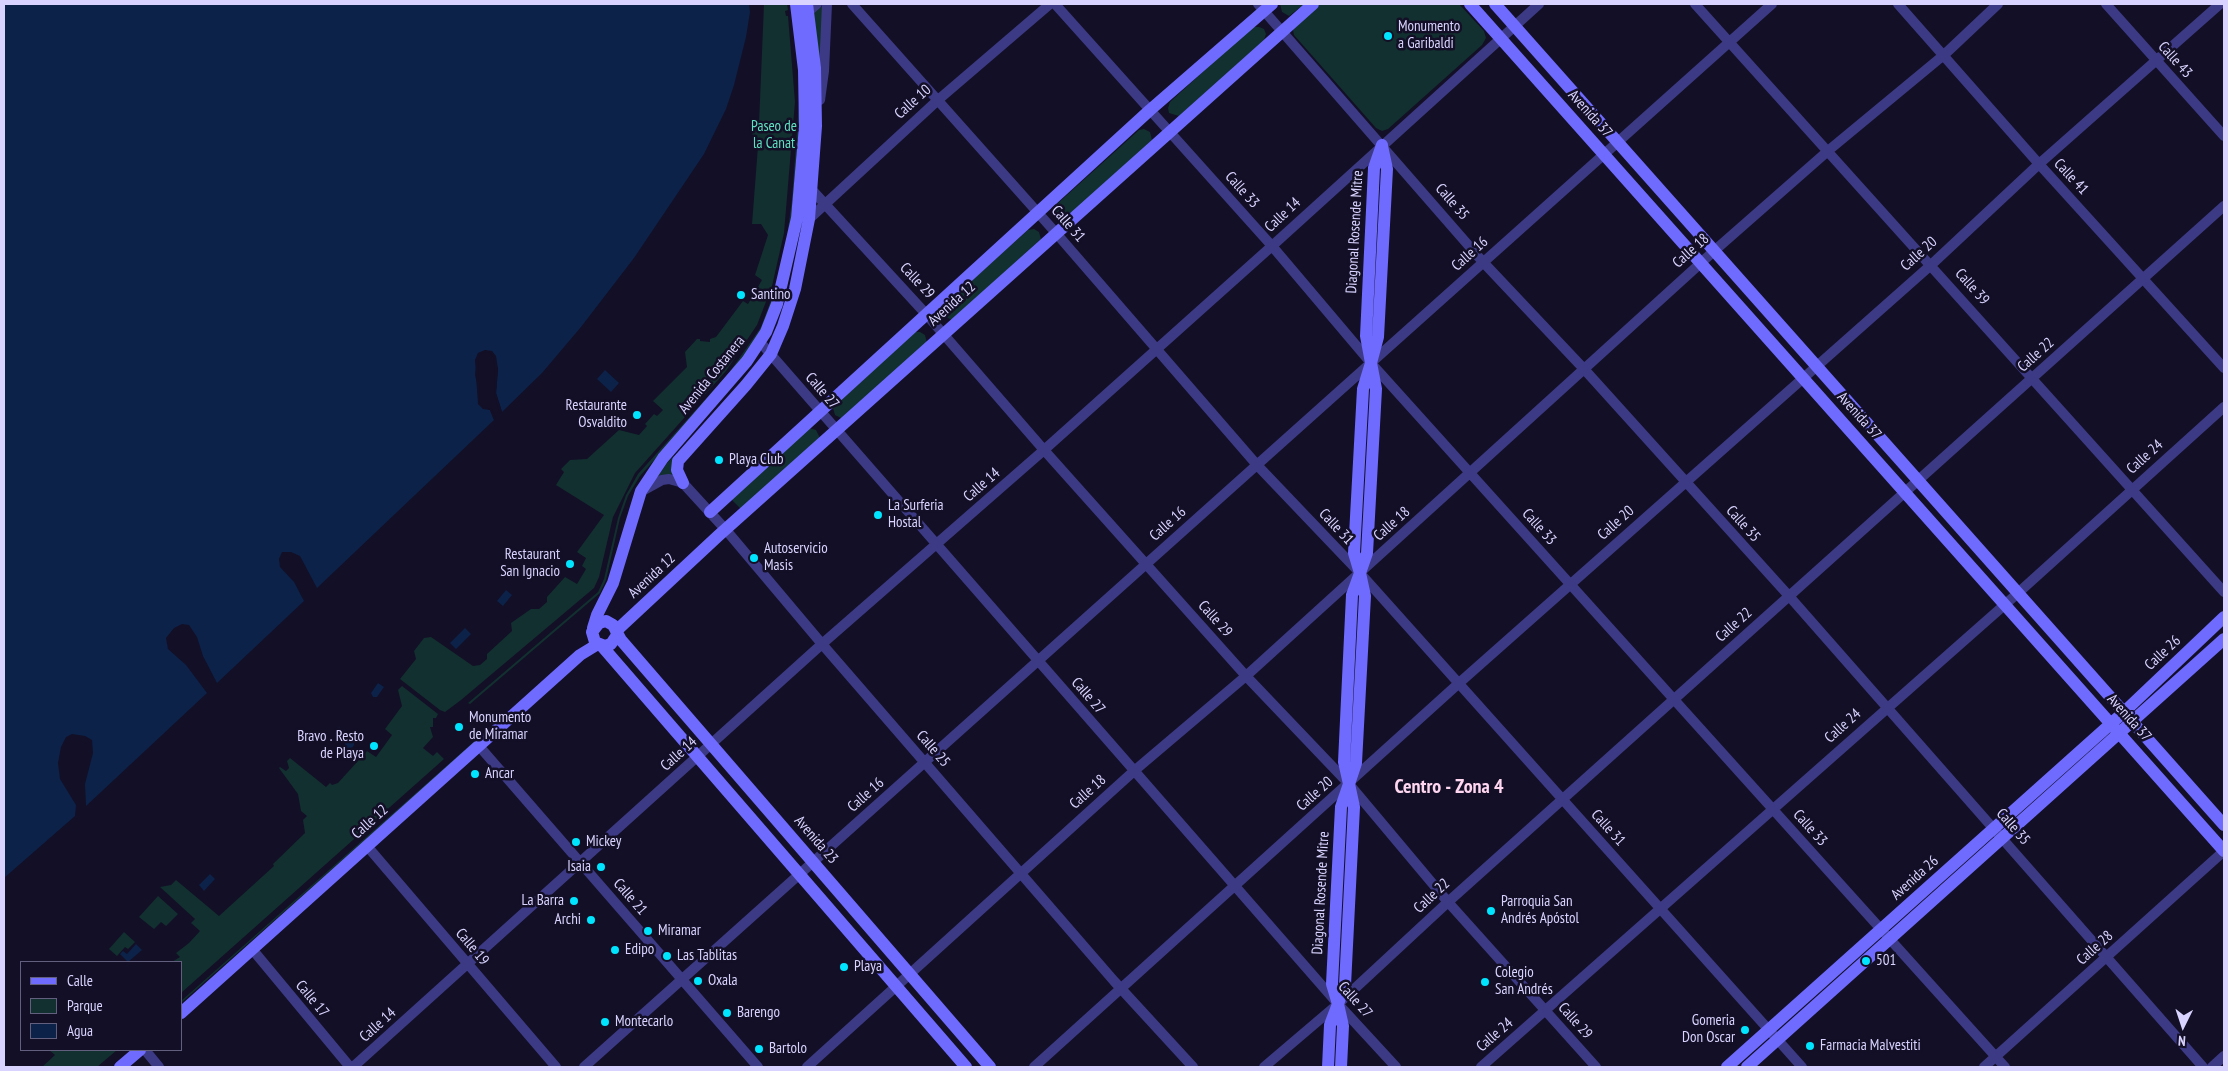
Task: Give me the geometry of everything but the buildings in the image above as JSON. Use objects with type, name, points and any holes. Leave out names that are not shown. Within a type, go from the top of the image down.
[{"type":"main road","name":"Avenida Costanera","points":[[683,483],[677,470],[681,457],[746,385],[771,354],[789,308],[803,218],[806,102],[796,4]]},
{"type":"main road","name":"Avenida 12","points":[[596,637],[612,644],[616,633],[726,530],[1169,131],[1313,4]]},
{"type":"main road","name":"Avenida 37","points":[[1470,4],[2224,851]]},
{"type":"main road","name":"Avenida 37","points":[[1495,4],[2224,825]]},
{"type":"main road","name":"Avenida 12","points":[[710,512],[1265,6]]},
{"type":"main road","name":"Avenida Costanera","points":[[596,637],[597,615],[613,583],[641,491],[663,458],[720,394],[760,342],[782,287],[812,190],[816,126],[814,68],[807,8]]},
{"type":"main road","name":"Diagonal Rosende Mitre","points":[[1328,1067],[1330,1025],[1345,985],[1354,817],[1349,784],[1356,763],[1365,596],[1360,573],[1367,553],[1376,389],[1371,363],[1378,337],[1387,169],[1382,144]]},
{"type":"main road","name":"Calle 26","points":[[2128,717],[2224,618]]},
{"type":"main road","points":[[616,633],[613,625],[606,621],[599,623],[596,637],[698,758],[966,1067]]},
{"type":"main road","name":"Avenida 23","points":[[616,633],[990,1067]]},
{"type":"main road","name":"Calle 12","points":[[182,1012],[580,655],[596,637]]},
{"type":"main road","name":"Calle 26","points":[[2128,717],[2224,639]]},
{"type":"main road","name":"Avenida 26","points":[[1747,1067],[2003,838],[2128,717]]},
{"type":"main road","name":"Avenida 26","points":[[1727,1067],[1994,828],[2116,728]]},
{"type":"main road","name":"Diagonal Rosende Mitre","points":[[1338,1004],[1343,1026],[1341,1067]]},
{"type":"main road","points":[[120,1067],[139,1051]]},
{"type":"street","points":[[807,8],[817,4]]},
{"type":"street","points":[[816,126],[824,70],[827,4]]},
{"type":"street","name":"Calle 31","points":[[852,4],[1038,212],[1257,465],[1360,573],[1802,1067]]},
{"type":"street","name":"Calle 10","points":[[803,218],[825,204],[938,100],[1050,4]]},
{"type":"street","name":"Calle 33","points":[[1055,4],[1272,246],[1371,363],[2005,1067]]},
{"type":"street","name":"Calle 14","points":[[352,1067],[468,966],[822,644],[1158,349],[1500,37],[1539,4]]},
{"type":"street","name":"Calle 39","points":[[1695,4],[1931,264],[2224,592]]},
{"type":"street","name":"Calle 16","points":[[584,1067],[1772,4]]},
{"type":"street","name":"Calle 41","points":[[1898,4],[2039,164],[2145,278],[2224,368]]},
{"type":"street","name":"Calle 18","points":[[807,1067],[1134,771],[1246,676],[1714,251],[1828,150],[1944,54],[1998,4]]},
{"type":"street","name":"Calle 43","points":[[2106,4],[2224,136]]},
{"type":"street","name":"Calle 20","points":[[1034,1067],[1458,684],[1931,264],[2039,164],[2220,4]]},
{"type":"street","name":"Calle 35","points":[[1265,6],[1283,31],[1484,262],[1584,369],[1788,596],[2203,1067]]},
{"type":"street","name":"Calle 29","points":[[812,190],[944,333],[1044,450],[1246,676],[1349,784],[1448,902],[1596,1067]]},
{"type":"street","name":"Calle 22","points":[[1264,1067],[1338,1004],[1562,799],[2224,206]]},
{"type":"street","name":"Calle 27","points":[[760,342],[1338,1004],[1396,1067]]},
{"type":"street","name":"Calle 24","points":[[1480,1067],[2018,593],[2224,407]]},
{"type":"street","points":[[641,491],[662,480],[669,479],[683,483]]},
{"type":"street","name":"Calle 25","points":[[683,483],[726,530],[822,644],[1120,988],[1193,1067]]},
{"type":"street","name":"Calle 21","points":[[479,746],[758,1067]]},
{"type":"street","name":"Calle 19","points":[[367,846],[556,1067]]},
{"type":"street","name":"Calle 28","points":[[1984,1067],[2224,851]]},
{"type":"street","name":"Calle 17","points":[[252,949],[352,1067]]},
{"type":"street","points":[[146,1051],[159,1067]]},
{"type":"street","points":[[2212,1067],[2224,1056]]},
{"type":"green space","name":"Paseo de la Canat","points":[[764,4],[787,4],[788,10],[785,11],[786,16],[788,16],[795,102],[784,233],[772,286],[757,325],[726,371],[635,473],[613,517],[599,577],[594,588],[461,700],[445,712],[440,710],[400,679],[416,659],[414,651],[424,638],[431,637],[473,666],[480,665],[487,659],[487,654],[512,631],[511,623],[531,609],[539,609],[547,602],[547,597],[565,577],[577,584],[586,569],[582,566],[586,558],[577,552],[604,515],[556,485],[564,472],[561,469],[570,460],[587,459],[619,430],[639,435],[647,426],[645,424],[654,414],[657,416],[663,410],[653,401],[687,367],[685,352],[697,339],[710,342],[710,339],[716,337],[743,301],[748,304],[762,280],[755,275],[768,235],[761,224],[752,224],[758,146],[752,146],[753,124],[759,124]]},
{"type":"green space","points":[[1280,4],[1304,4],[1289,16],[1282,12]]},
{"type":"green space","points":[[1319,4],[1459,4],[1484,31],[1486,38],[1482,45],[1388,129],[1382,131],[1376,128],[1294,35],[1293,30]]},
{"type":"green space","points":[[823,7],[820,69],[813,14]]},
{"type":"green space","points":[[1252,27],[1264,29],[1266,34],[1264,40],[1179,116],[1169,113],[1170,102]]},
{"type":"green space","points":[[799,102],[801,103],[790,230],[778,287],[762,328],[748,351],[716,391],[640,476],[628,496],[620,518],[606,580],[600,593],[470,704],[468,703],[598,592],[604,579],[618,518],[626,495],[638,474],[729,373],[761,327],[776,287],[787,237],[792,200]]},
{"type":"green space","points":[[1144,129],[1150,132],[1152,140],[1066,218],[1057,214],[1054,209],[1057,204],[1139,130]]},
{"type":"green space","points":[[1034,229],[1039,232],[1041,239],[952,320],[944,316],[942,307],[1028,230]]},
{"type":"green space","points":[[914,332],[920,332],[925,335],[927,343],[841,418],[835,415],[833,408]]},
{"type":"green space","points":[[809,428],[816,430],[820,438],[742,510],[730,498]]},
{"type":"green space","points":[[674,456],[673,475],[656,479],[667,463]]},
{"type":"green space","points":[[402,686],[438,714],[436,718],[433,718],[433,727],[430,727],[433,737],[423,748],[433,756],[437,752],[444,759],[182,992],[182,961],[174,961],[180,957],[176,953],[200,931],[191,923],[195,919],[160,887],[171,885],[176,880],[219,916],[274,866],[273,864],[305,833],[303,820],[307,816],[301,811],[298,794],[279,768],[286,771],[289,768],[287,761],[290,758],[326,787],[330,783],[332,785],[338,783],[367,751],[376,757],[392,735],[385,729],[402,706],[398,690]]},
{"type":"green space","points":[[478,738],[479,739],[182,1002]]},
{"type":"green space","points":[[158,896],[178,914],[166,926],[161,922],[154,929],[139,917]]},
{"type":"green space","points":[[124,932],[135,942],[128,949],[125,947],[117,956],[109,949]]},
{"type":"green space","points":[[50,1051],[116,1051],[97,1067],[42,1067],[55,1055]]},
{"type":"water","points":[[4,4],[749,4],[750,12],[734,85],[726,109],[704,154],[634,258],[581,327],[542,373],[502,412],[496,393],[498,369],[492,351],[478,353],[475,375],[478,387],[478,404],[490,410],[494,420],[317,588],[300,556],[291,552],[282,552],[279,559],[280,567],[294,582],[304,601],[217,683],[203,656],[197,637],[189,625],[182,624],[174,628],[166,638],[168,649],[186,665],[207,693],[86,806],[85,784],[93,753],[92,740],[85,736],[72,734],[66,737],[61,747],[58,763],[60,779],[76,805],[75,816],[4,878]]},
{"type":"water","points":[[605,370],[619,383],[611,392],[597,379]]},
{"type":"water","points":[[506,590],[512,595],[503,606],[497,601]]},
{"type":"water","points":[[465,628],[471,634],[456,649],[450,643]]},
{"type":"water","points":[[378,683],[384,687],[377,697],[373,697],[371,693]]},
{"type":"water","points":[[339,727],[353,736],[354,745],[350,751],[345,747],[345,741],[334,734]]},
{"type":"water","points":[[210,874],[215,879],[204,891],[199,885]]},
{"type":"water","points":[[136,944],[142,950],[129,961],[120,954],[123,951],[127,954]]},
{"type":"pier","points":[[485,350],[492,351],[496,356],[498,369],[496,393],[502,412],[500,414],[494,394],[495,369],[493,357],[490,353],[485,352],[480,355],[478,361],[480,403],[484,407],[492,409],[496,418],[494,420],[490,410],[483,409],[478,404],[475,360],[478,353]]},
{"type":"place","name":"Monumento a Garibaldi","points":[[1388,36]]},
{"type":"place","name":"Santino","points":[[741,295]]},
{"type":"place","name":"Restaurante Osvaldito","points":[[637,415]]},
{"type":"place","name":"Playa Club","points":[[719,460]]},
{"type":"place","name":"La Surferia Hostal","points":[[878,515]]},
{"type":"place","name":"Autoservicio Masis","points":[[754,558]]},
{"type":"place","name":"Restaurant San Ignacio","points":[[570,564]]},
{"type":"place","name":"Monumento de Miramar","points":[[459,727]]},
{"type":"place","name":"Bravo . Resto de Playa","points":[[374,746]]},
{"type":"place","name":"Ancar","points":[[475,774]]},
{"type":"place","name":"Mickey","points":[[576,842]]},
{"type":"place","name":"Isaia","points":[[601,867]]},
{"type":"place","name":"La Barra","points":[[574,901]]},
{"type":"place","name":"Parroquia San Andrés Apóstol","points":[[1491,911]]},
{"type":"place","name":"Archi","points":[[591,920]]},
{"type":"place","name":"Miramar","points":[[648,931]]},
{"type":"place","name":"Edipo","points":[[615,950]]},
{"type":"place","name":"Las Tablitas","points":[[667,956]]},
{"type":"place","name":"501","points":[[1866,961]]},
{"type":"place","name":"Playa","points":[[844,967]]},
{"type":"place","name":"Oxala","points":[[698,981]]},
{"type":"place","name":"Colegio San Andrés","points":[[1485,982]]},
{"type":"place","name":"Barengo","points":[[727,1013]]},
{"type":"place","name":"Montecarlo","points":[[605,1022]]},
{"type":"place","name":"Gomeria Don Oscar","points":[[1745,1030]]},
{"type":"place","name":"Farmacia Malvestiti","points":[[1810,1046]]},
{"type":"place","name":"Bartolo","points":[[759,1049]]},
{"type":"district","name":"Centro - Zona 4","points":[[1449,787]]}]
